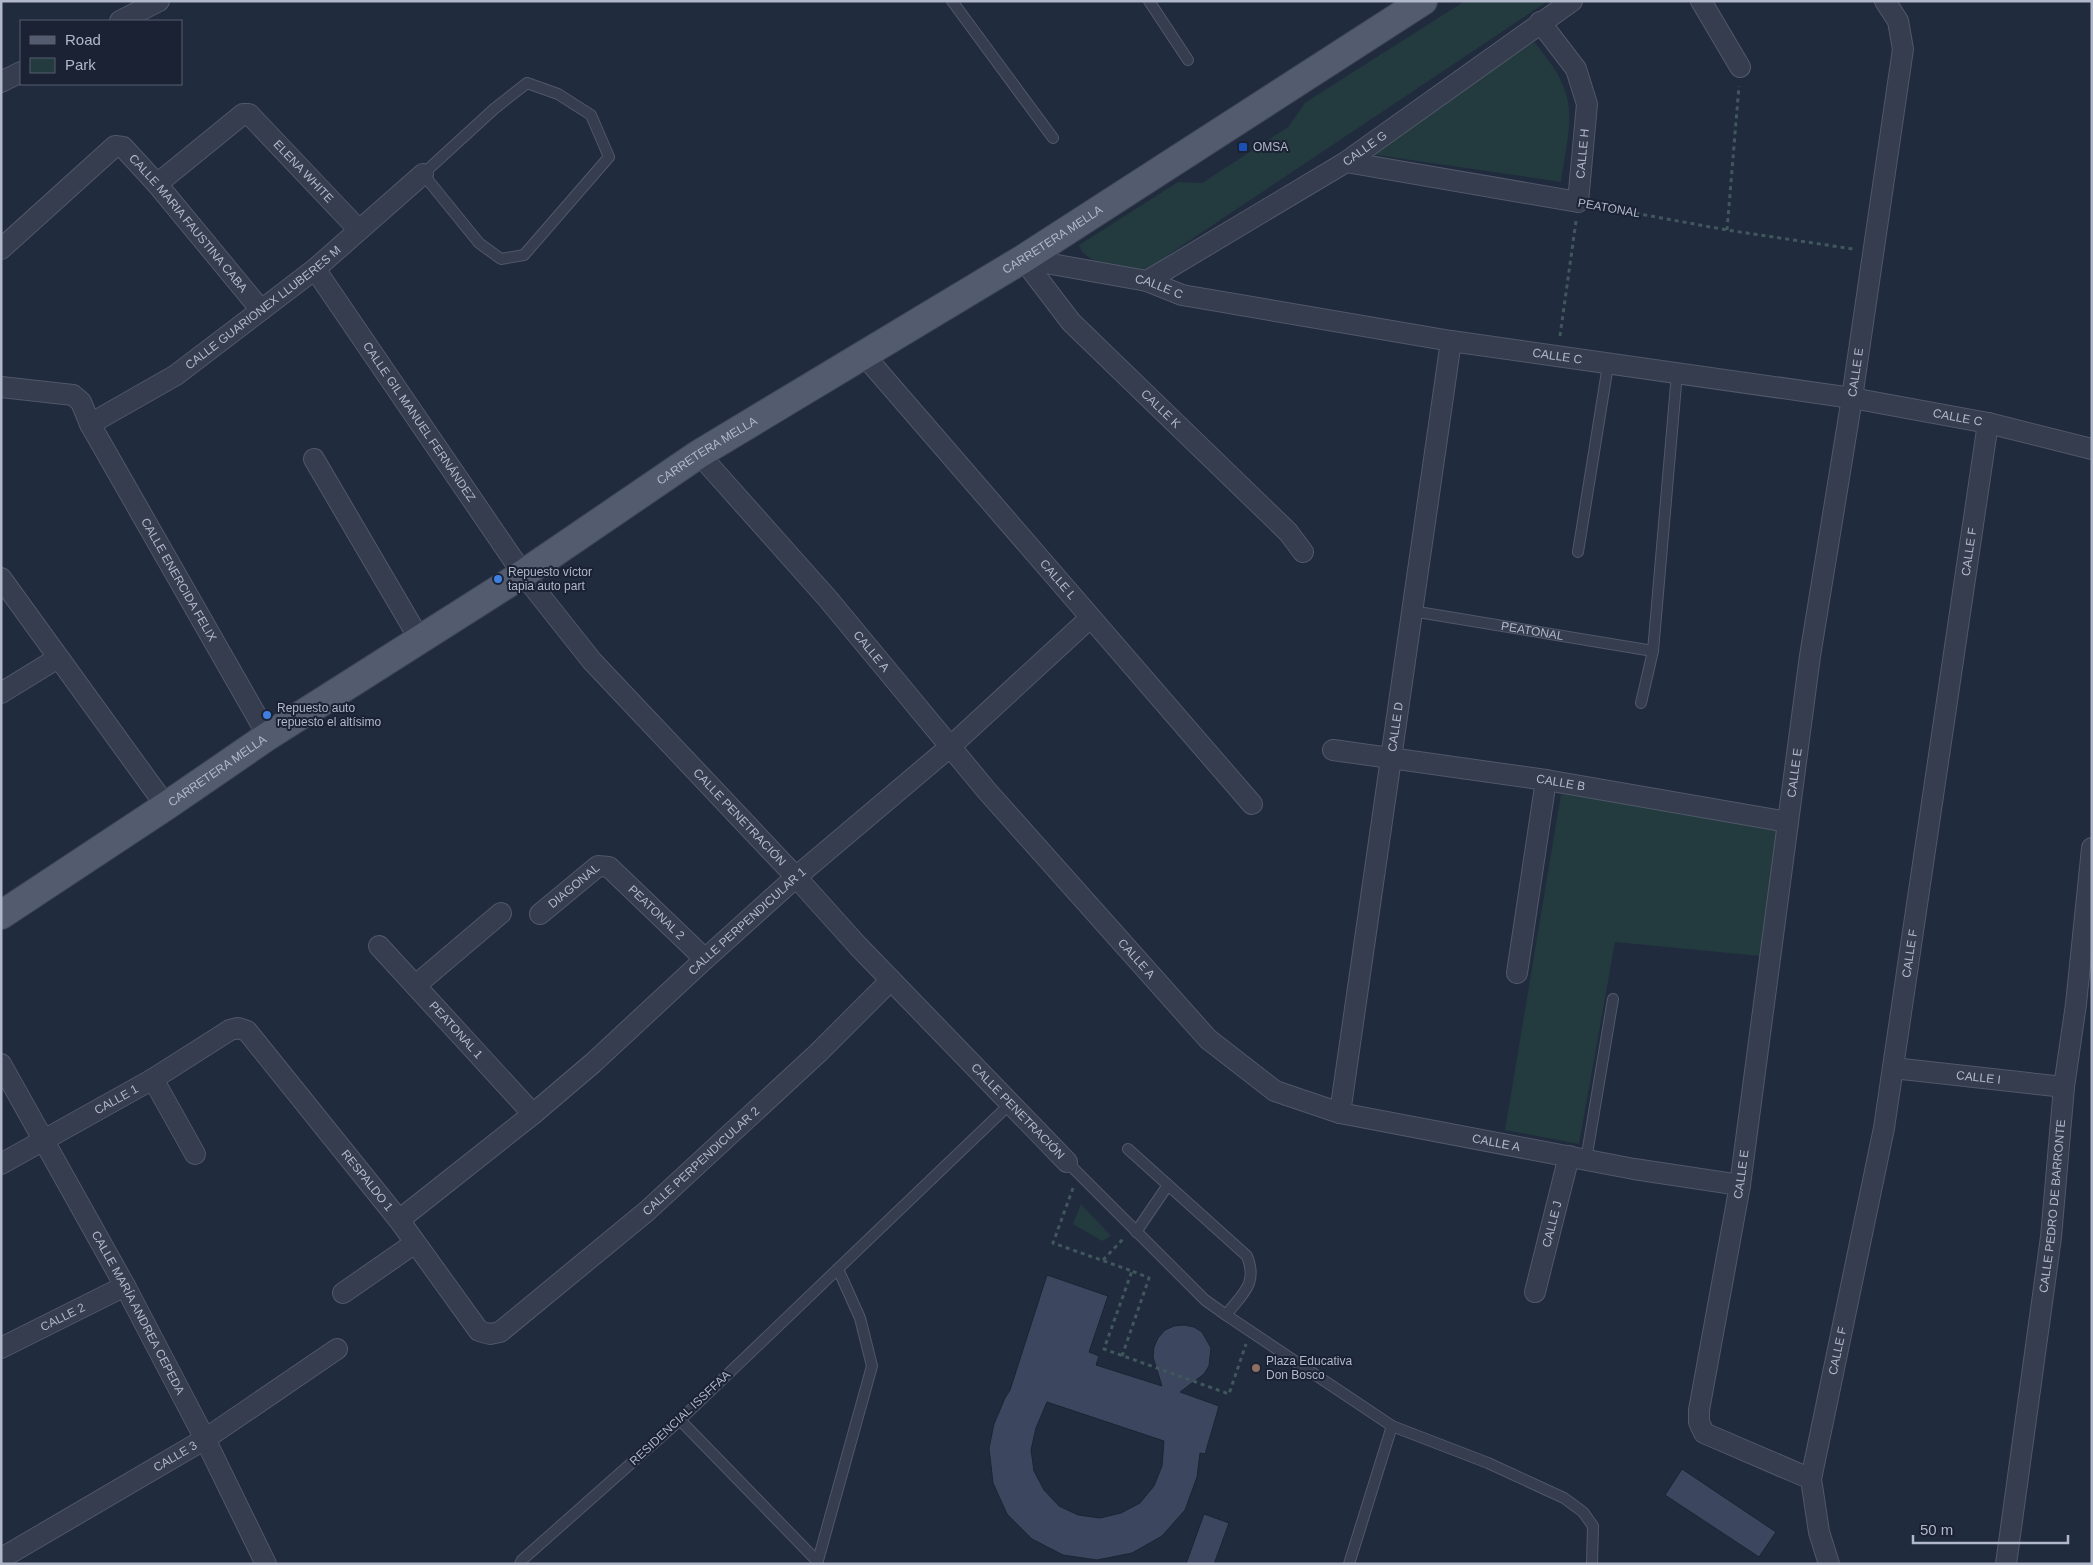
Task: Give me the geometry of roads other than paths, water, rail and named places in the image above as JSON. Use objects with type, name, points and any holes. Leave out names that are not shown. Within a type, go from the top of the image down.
[{"type":"main road","name":"CARRETERA MELLA","points":[[1,915],[268,736],[523,574],[698,454],[1023,259],[1423,1]]},
{"type":"street","points":[[122,20],[159,1]]},
{"type":"street","name":"CALLE G","points":[[1147,281],[1346,162],[1572,1]]},
{"type":"street","points":[[1701,1],[1740,68]]},
{"type":"street","name":"CALLE E","points":[[1810,1479],[1704,1432],[1699,1422],[1699,1410],[1740,1185],[1810,656],[1852,398],[1903,49],[1898,21],[1885,1]]},
{"type":"street","name":"CALLE H","points":[[1540,22],[1576,69],[1587,104],[1578,202]]},
{"type":"street","points":[[1,82],[20,72]]},
{"type":"street","name":"ELENA WHITE","points":[[157,184],[243,114],[249,114],[359,230]]},
{"type":"street","name":"CALLE MARIA FAUSTINA CABA","points":[[1,249],[115,146],[123,148],[157,184],[261,310]]},
{"type":"street","name":"PEATONAL","points":[[1346,162],[1578,202]]},
{"type":"street","name":"CALLE GUARIONEX LLUBERES M","points":[[90,424],[176,375],[315,269],[423,174]]},
{"type":"street","name":"CALLE C","points":[[1023,259],[1147,281],[1182,295],[1451,341],[1852,398],[1988,423],[2092,449]]},
{"type":"street","name":"CALLE K","points":[[1023,259],[1071,322],[1288,532],[1303,552]]},
{"type":"street","name":"CALLE GIL MANUEL FERNÁNDEZ","points":[[315,269],[523,574]]},
{"type":"street","name":"CALLE D","points":[[1340,1113],[1451,341]]},
{"type":"street","name":"CALLE L","points":[[863,354],[1252,804]]},
{"type":"street","name":"CALLE ENERCIDA FELIX","points":[[1,387],[73,395],[81,402],[90,424],[268,736]]},
{"type":"street","name":"CALLE F","points":[[1810,1479],[1884,1128],[1988,423]]},
{"type":"street","name":"CALLE A","points":[[698,454],[828,599],[987,791],[1208,1038],[1275,1091],[1340,1113],[1577,1158],[1740,1185]]},
{"type":"street","points":[[314,459],[420,640]]},
{"type":"street","name":"CALLE PENETRACIÓN","points":[[523,574],[592,661],[891,980],[1073,1168]]},
{"type":"street","points":[[1,578],[166,806]]},
{"type":"street","name":"CALLE PERPENDICULAR 1","points":[[400,1220],[534,1114],[796,877],[951,746],[1090,618]]},
{"type":"street","points":[[1,693],[58,658]]},
{"type":"street","name":"CALLE B","points":[[1333,750],[1546,780],[1788,822]]},
{"type":"street","points":[[1517,973],[1546,780]]},
{"type":"street","name":"CALLE PEDRO DE BARRONTE","points":[[2006,1564],[2049,1256],[2064,1088],[2076,1004],[2092,848]]},
{"type":"street","name":"DIAGONAL","points":[[540,914],[598,866],[604,865],[609,867]]},
{"type":"street","name":"PEATONAL 2","points":[[609,867],[705,959]]},
{"type":"street","points":[[416,985],[501,913]]},
{"type":"street","name":"PEATONAL 1","points":[[379,946],[534,1114]]},
{"type":"street","name":"CALLE PERPENDICULAR 2","points":[[500,1332],[647,1211],[818,1053],[891,980]]},
{"type":"street","name":"RESPALDO 1","points":[[230,1030],[238,1028],[247,1031],[400,1220],[415,1244],[480,1331],[490,1334],[500,1332]]},
{"type":"street","name":"CALLE 1","points":[[1,1164],[153,1079],[230,1030]]},
{"type":"street","name":"CALLE MARÍA ANDREA CEPEDA","points":[[1,1064],[125,1286],[206,1440],[266,1564]]},
{"type":"street","name":"CALLE I","points":[[1893,1068],[2064,1088]]},
{"type":"street","points":[[153,1079],[195,1154]]},
{"type":"street","name":"CALLE J","points":[[1535,1292],[1577,1158]]},
{"type":"street","points":[[343,1293],[415,1244]]},
{"type":"street","name":"CALLE 2","points":[[1,1348],[125,1286]]},
{"type":"street","name":"CALLE 3","points":[[7,1554],[206,1440],[337,1349]]},
{"type":"street","points":[[1810,1479],[1819,1532],[1829,1564]]},
{"type":"lane","points":[[952,1],[1053,138]]},
{"type":"lane","points":[[1149,1],[1188,60]]},
{"type":"lane","points":[[527,83],[558,94],[591,115],[609,156],[524,255],[501,258],[479,243],[423,174],[494,109],[527,83]]},
{"type":"lane","points":[[1578,552],[1608,364]]},
{"type":"lane","points":[[1641,703],[1653,651],[1676,373]]},
{"type":"lane","name":"PEATONAL","points":[[1412,611],[1653,651]]},
{"type":"lane","points":[[1577,1158],[1613,998]]},
{"type":"lane","name":"RESIDENCIAL ISSFFAA","points":[[520,1564],[522,1560],[680,1420],[1011,1103]]},
{"type":"lane","points":[[1128,1149],[1247,1256],[1252,1267],[1251,1282],[1226,1315]]},
{"type":"lane","points":[[1073,1168],[1205,1300],[1226,1315],[1392,1426],[1488,1462],[1564,1498],[1583,1512],[1593,1526],[1592,1564]]},
{"type":"lane","points":[[1134,1230],[1168,1185]]},
{"type":"lane","points":[[817,1563],[872,1366],[860,1318],[838,1269]]},
{"type":"lane","points":[[680,1420],[817,1563]]},
{"type":"lane","points":[[1350,1564],[1392,1426]]},
{"type":"place","name":"OMSA","points":[[1243,147]]},
{"type":"place","name":"Repuesto víctor tapia auto part","points":[[498,579]]},
{"type":"place","name":"Repuesto auto repuesto el altísimo","points":[[267,715]]},
{"type":"place","name":"Plaza Educativa Don Bosco","points":[[1256,1368]]}]
